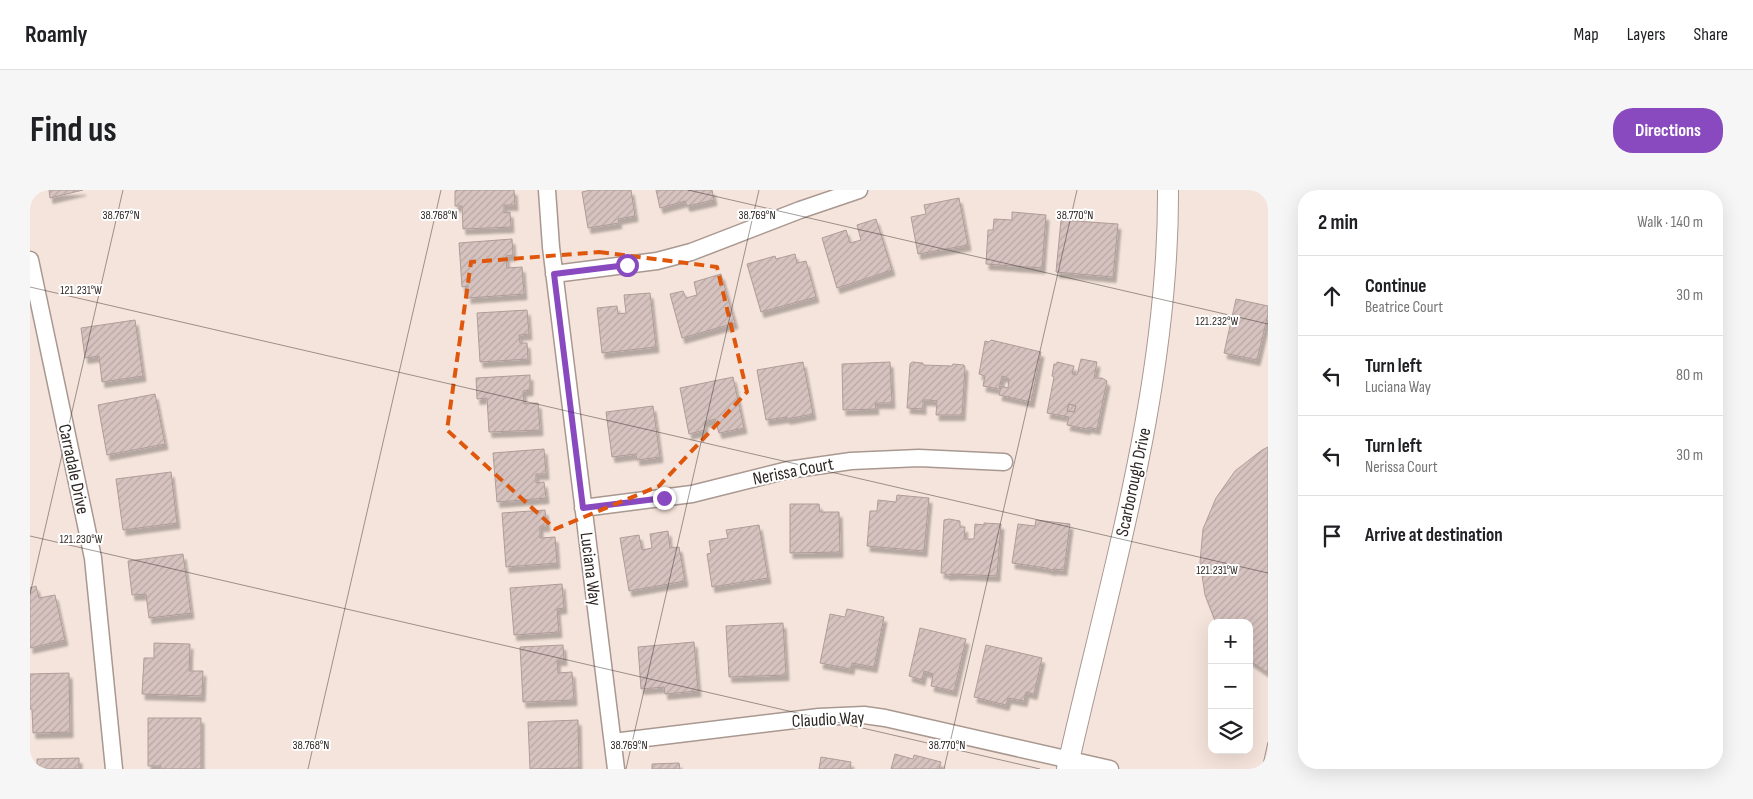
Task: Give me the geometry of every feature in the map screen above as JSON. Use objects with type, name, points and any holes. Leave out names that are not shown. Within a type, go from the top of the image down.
[{"type":"street","name":"Luciana Way","points":[[547,190],[554,274],[616,769]]},
{"type":"street","points":[[554,274],[657,261],[691,252],[800,210],[859,190]]},
{"type":"street","name":"Scarborough Drive","points":[[1068,764],[1133,486],[1151,396],[1164,270],[1168,190]]},
{"type":"street","name":"Carradale Drive","points":[[30,260],[33,293],[92,558],[97,589],[114,769]]},
{"type":"street","name":"Nerissa Court","points":[[583,508],[692,494],[788,470],[851,460],[919,458],[1004,462]]},
{"type":"street","name":"Claudio Way","points":[[612,742],[819,717],[864,715],[885,718],[1068,764],[1110,769]]},
{"type":"highlighted area","points":[[599,252],[717,267],[747,392],[659,486],[555,529],[447,430],[471,262]]},
{"type":"building","points":[[49,190],[83,190],[50,198]]},
{"type":"building","points":[[514,190],[515,205],[504,205],[504,213],[510,212],[511,227],[463,229],[462,206],[455,206],[455,191]]},
{"type":"building","points":[[591,190],[631,190],[635,216],[618,219],[619,223],[588,228],[582,192]]},
{"type":"building","points":[[656,190],[712,190],[714,200],[687,206],[685,201],[660,208]]},
{"type":"building","points":[[959,198],[968,245],[918,254],[911,217],[926,214],[924,205]]},
{"type":"building","points":[[1012,212],[1046,215],[1042,268],[986,264],[988,230],[993,230],[994,219],[1012,220]]},
{"type":"building","points":[[876,219],[892,270],[837,288],[822,238],[846,230],[850,243],[861,240],[857,225]]},
{"type":"building","points":[[1061,220],[1118,224],[1113,277],[1056,272]]},
{"type":"building","points":[[512,239],[513,255],[506,256],[507,268],[522,267],[524,294],[468,298],[468,286],[462,287],[459,243]]},
{"type":"building","points":[[795,254],[797,263],[806,261],[816,297],[761,312],[747,264],[775,256],[776,259]]},
{"type":"building","points":[[721,274],[735,323],[682,338],[670,294],[683,291],[686,298],[697,295],[694,282]]},
{"type":"building","points":[[650,293],[656,347],[602,353],[597,308],[617,306],[618,314],[626,313],[624,295]]},
{"type":"building","points":[[1236,299],[1268,306],[1268,314],[1257,360],[1224,353]]},
{"type":"building","points":[[527,310],[529,334],[519,335],[520,343],[527,343],[528,359],[480,362],[477,313]]},
{"type":"building","points":[[135,320],[143,376],[102,382],[99,356],[85,358],[81,328]]},
{"type":"building","points":[[991,340],[1041,352],[1031,402],[999,395],[1001,386],[1008,388],[1009,379],[1006,377],[1002,376],[999,389],[983,386],[985,376],[979,374],[985,341],[989,342]]},
{"type":"building","points":[[1081,359],[1097,362],[1094,378],[1102,378],[1107,381],[1097,429],[1067,425],[1069,417],[1047,413],[1054,377],[1052,376],[1054,364],[1057,364],[1057,362],[1074,366],[1072,374],[1077,375]],"holes":[[[1069,404],[1076,406],[1074,412],[1067,411]]]},
{"type":"building","points":[[803,362],[813,414],[787,419],[787,417],[766,420],[757,370]]},
{"type":"building","points":[[890,362],[892,403],[875,403],[876,409],[843,410],[842,364]]},
{"type":"building","points":[[912,362],[923,363],[923,365],[964,365],[962,415],[936,415],[937,401],[923,400],[923,409],[907,408],[910,364]]},
{"type":"building","points":[[530,375],[530,390],[523,391],[524,404],[538,403],[540,430],[489,432],[487,398],[477,399],[476,378]]},
{"type":"building","points":[[733,377],[744,428],[719,433],[715,419],[704,422],[705,430],[689,434],[680,388]]},
{"type":"building","points":[[155,394],[165,444],[107,455],[98,405]]},
{"type":"building","points":[[1069,404],[1076,406],[1074,412],[1067,411]]},
{"type":"building","points":[[653,406],[660,457],[637,460],[636,454],[612,457],[606,412]]},
{"type":"building","points":[[1268,447],[1268,673],[1253,663],[1253,619],[1214,619],[1205,595],[1200,562],[1203,529],[1216,498],[1235,471]]},
{"type":"building","points":[[544,449],[546,474],[536,474],[536,483],[544,482],[546,498],[497,502],[493,453]]},
{"type":"building","points":[[171,472],[177,523],[123,530],[116,479]]},
{"type":"building","points":[[897,495],[929,498],[924,551],[867,546],[870,511],[877,511],[878,500],[896,502]]},
{"type":"building","points":[[790,504],[819,504],[820,512],[839,512],[840,552],[790,553]]},
{"type":"building","points":[[545,510],[547,526],[540,526],[540,538],[555,537],[557,563],[506,567],[502,513]]},
{"type":"building","points":[[944,520],[960,521],[960,527],[965,527],[964,539],[974,539],[975,524],[1001,524],[997,576],[947,575],[941,573]]},
{"type":"building","points":[[1036,520],[1070,524],[1064,570],[1052,570],[1012,563],[1018,524],[1035,526]]},
{"type":"building","points":[[759,525],[768,578],[712,587],[707,554],[711,553],[709,541],[728,538],[726,530]]},
{"type":"building","points":[[668,531],[670,548],[679,547],[685,581],[629,591],[620,538],[639,535],[642,550],[652,548],[650,534]]},
{"type":"building","points":[[183,554],[191,613],[149,618],[146,594],[132,595],[128,561]]},
{"type":"building","points":[[562,584],[564,608],[557,609],[559,632],[514,635],[510,588]]},
{"type":"building","points":[[36,586],[39,598],[55,595],[65,640],[30,648],[30,588]]},
{"type":"building","points":[[847,609],[884,617],[874,667],[852,663],[851,669],[820,663],[830,614],[845,617]]},
{"type":"building","points":[[783,623],[786,675],[729,677],[726,626]]},
{"type":"building","points":[[920,628],[966,639],[954,691],[931,686],[933,674],[924,671],[922,680],[909,676]]},
{"type":"building","points":[[694,642],[698,691],[665,694],[664,687],[641,689],[638,647]]},
{"type":"building","points":[[154,643],[190,644],[189,671],[203,671],[202,696],[142,694],[144,658],[154,658]]},
{"type":"building","points":[[563,645],[564,660],[557,660],[558,673],[572,672],[574,700],[523,702],[520,647]]},
{"type":"building","points":[[986,645],[1042,658],[1034,694],[1026,692],[1024,701],[1008,698],[1006,705],[974,697]]},
{"type":"building","points":[[69,673],[70,732],[33,733],[32,709],[30,709],[30,674]]},
{"type":"building","points":[[148,718],[201,718],[201,769],[161,769],[161,766],[148,766]]},
{"type":"building","points":[[578,720],[579,768],[530,769],[528,722]]},
{"type":"building","points":[[895,754],[913,759],[914,755],[941,762],[939,769],[891,769]]},
{"type":"building","points":[[821,757],[851,762],[850,769],[819,769]]},
{"type":"building","points":[[79,758],[79,769],[37,769],[37,759]]},
{"type":"building","points":[[679,763],[680,769],[652,769],[652,764]]},
{"type":"route","points":[[627,265],[554,274],[583,508],[664,498]]}]
